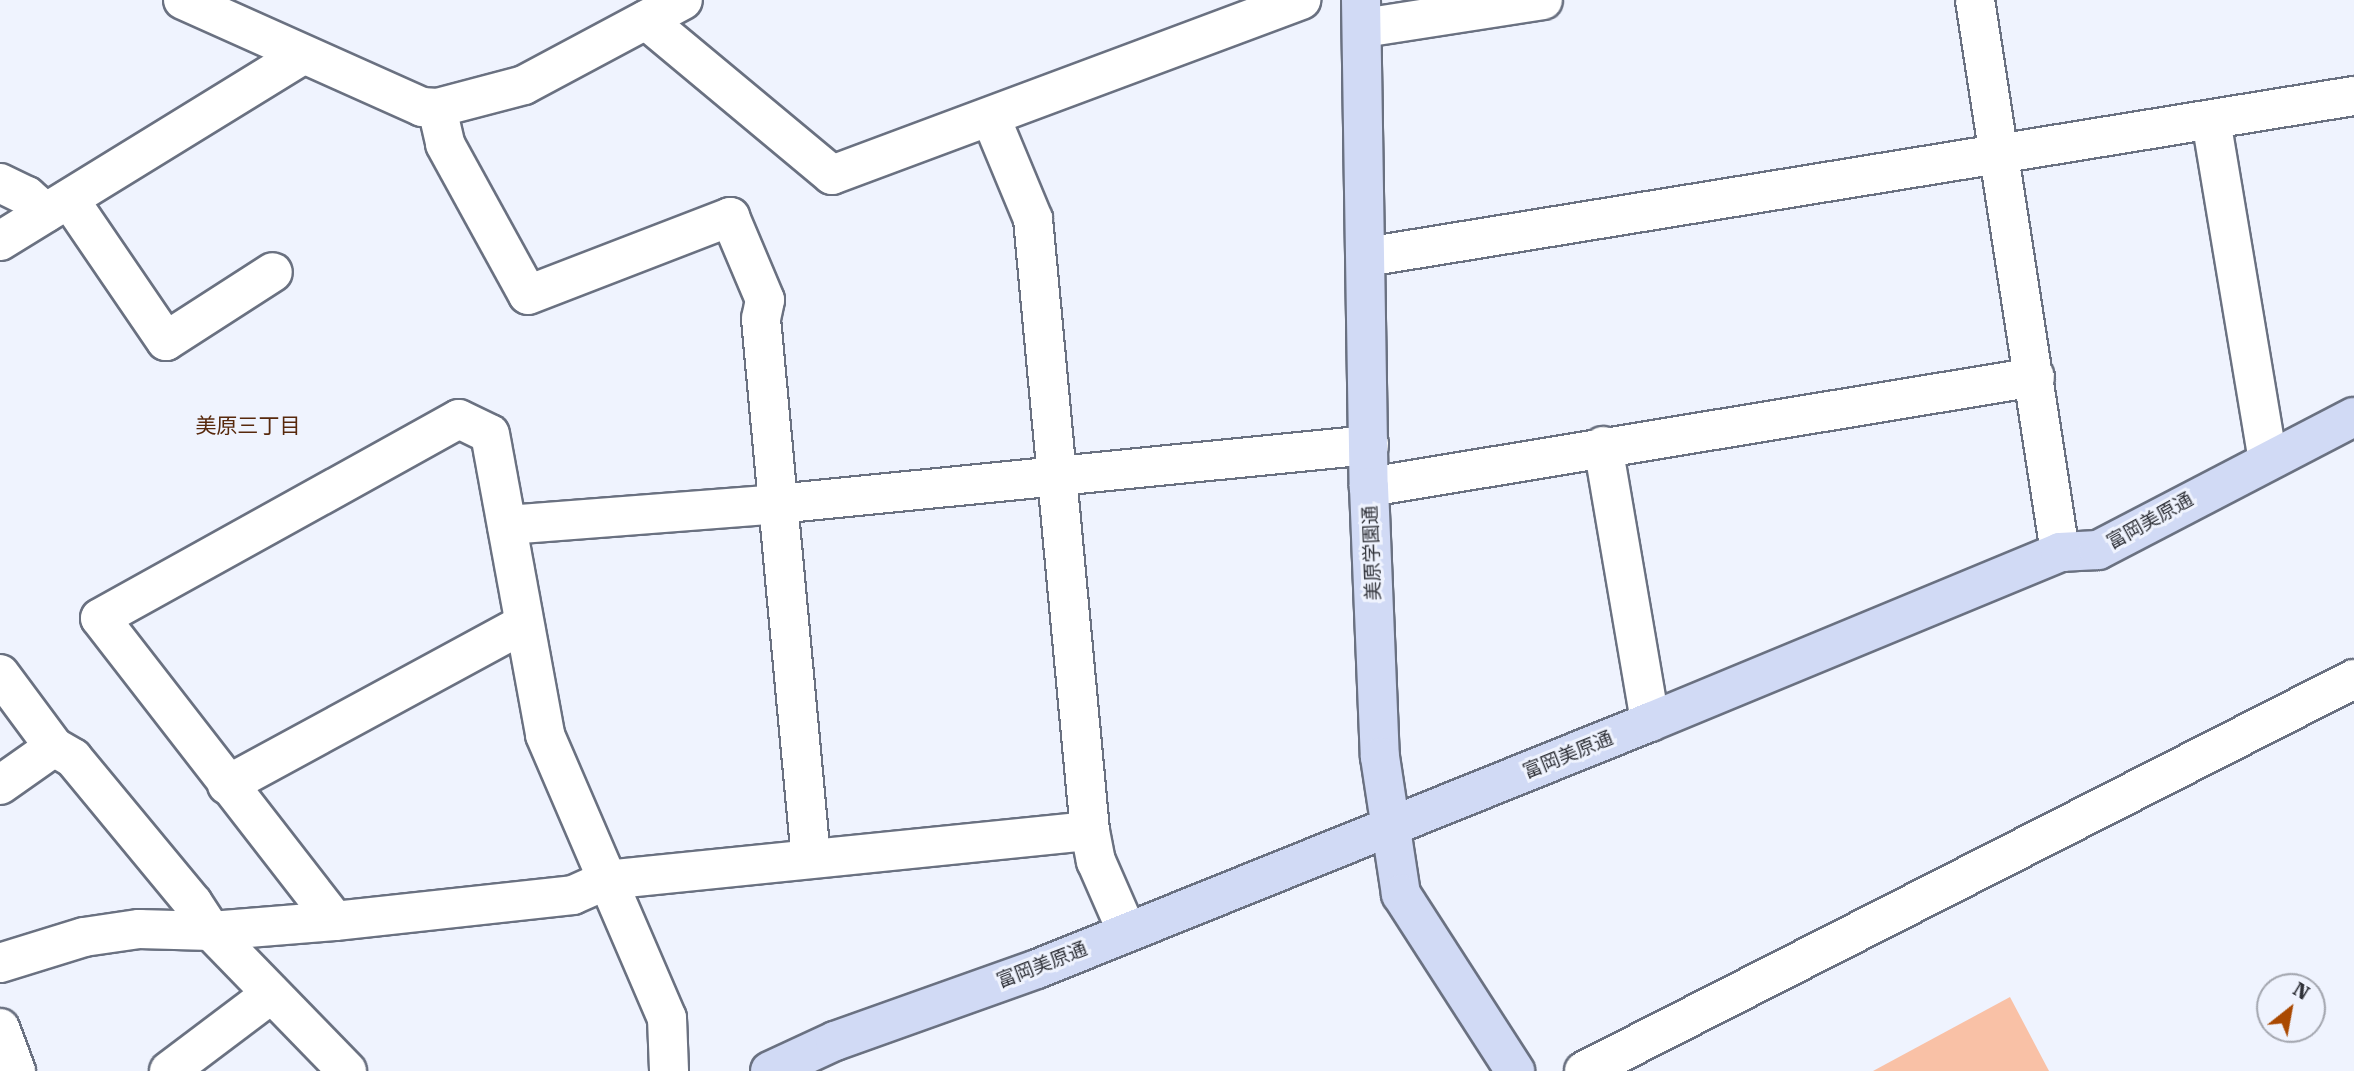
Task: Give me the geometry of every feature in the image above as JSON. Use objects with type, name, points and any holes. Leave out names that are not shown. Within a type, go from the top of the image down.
[{"type":"street","points":[[183,0],[422,107],[437,108],[524,85],[683,0]]},
{"type":"street","points":[[646,20],[832,175],[991,118],[1301,0]]},
{"type":"street","points":[[1362,14],[1543,0]]},
{"type":"street","points":[[1975,0],[2060,552]]},
{"type":"street","name":"美原学園通","points":[[1362,14],[1369,487],[1380,757],[1401,894],[1515,1071]]},
{"type":"street","points":[[0,241],[302,55]]},
{"type":"street","points":[[1366,257],[2354,96]]},
{"type":"street","points":[[437,108],[445,144],[528,295],[730,217],[765,300],[761,319],[811,859]]},
{"type":"street","points":[[991,118],[1033,219],[1090,831],[1096,861],[1127,932]]},
{"type":"street","points":[[2211,120],[2268,460]]},
{"type":"street","points":[[0,183],[57,206],[166,341],[273,272]]},
{"type":"street","points":[[1369,487],[1603,446],[2035,377]]},
{"type":"street","name":"富岡美原通","points":[[770,1071],[835,1041],[1127,932],[1390,824],[1650,722],[2060,552],[2098,550],[2354,417]]},
{"type":"street","points":[[335,921],[100,618],[459,419],[490,434],[522,625],[545,735],[597,849],[606,880],[667,1018],[668,1071]]},
{"type":"street","points":[[507,525],[777,504],[1369,445]]},
{"type":"street","points":[[1603,446],[1650,722]]},
{"type":"street","points":[[227,785],[522,625]]},
{"type":"street","points":[[0,674],[54,747],[73,758],[193,903],[211,931],[347,1071]]},
{"type":"street","points":[[1584,1071],[2354,680]]},
{"type":"street","points":[[0,785],[54,747]]},
{"type":"street","points":[[0,963],[84,937],[139,929],[211,931],[335,921],[573,895],[606,880],[1090,831]]},
{"type":"street","points":[[169,1071],[271,994]]},
{"type":"street","points":[[0,1028],[16,1071]]},
{"type":"shaded area","points":[[2010,997],[2049,1071],[1873,1071]]},
{"type":"district","name":"美原三丁目","points":[[248,426]]}]
